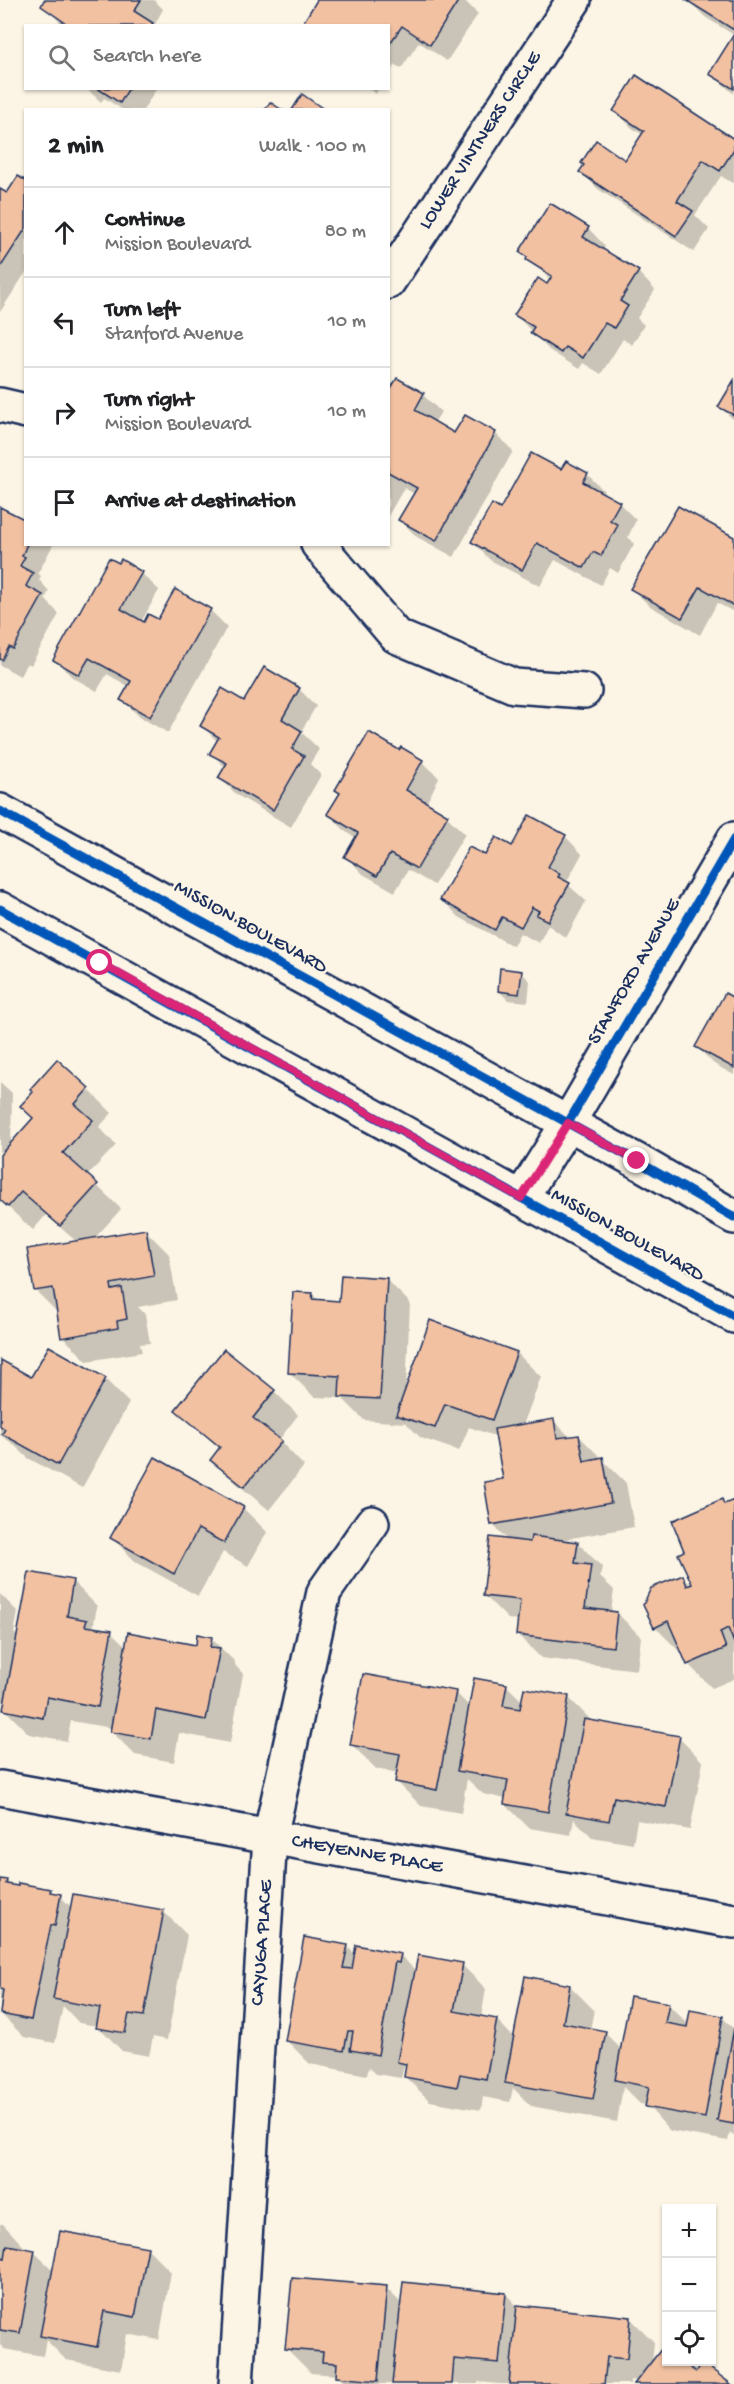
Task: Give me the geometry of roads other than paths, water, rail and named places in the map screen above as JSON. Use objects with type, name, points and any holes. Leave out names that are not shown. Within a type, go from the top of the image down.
[{"type":"street","name":"LOWER VINTNERS CIRCLE","points":[[390,279],[574,0]]},
{"type":"street","points":[[0,405],[24,411]]},
{"type":"street","points":[[320,546],[396,636],[514,686],[584,691]]},
{"type":"street","name":"MISSION BOULEVARD","points":[[0,811],[568,1123],[734,1217]]},
{"type":"street","name":"STANFORD AVENUE","points":[[521,1198],[568,1123],[734,839]]},
{"type":"street","name":"MISSION BOULEVARD","points":[[0,909],[734,1316]]},
{"type":"street","name":"CAYUGA PLACE","points":[[236,2384],[270,1837],[324,1592],[372,1523]]},
{"type":"street","name":"CHEYENNE PLACE","points":[[0,1788],[734,1922]]}]
